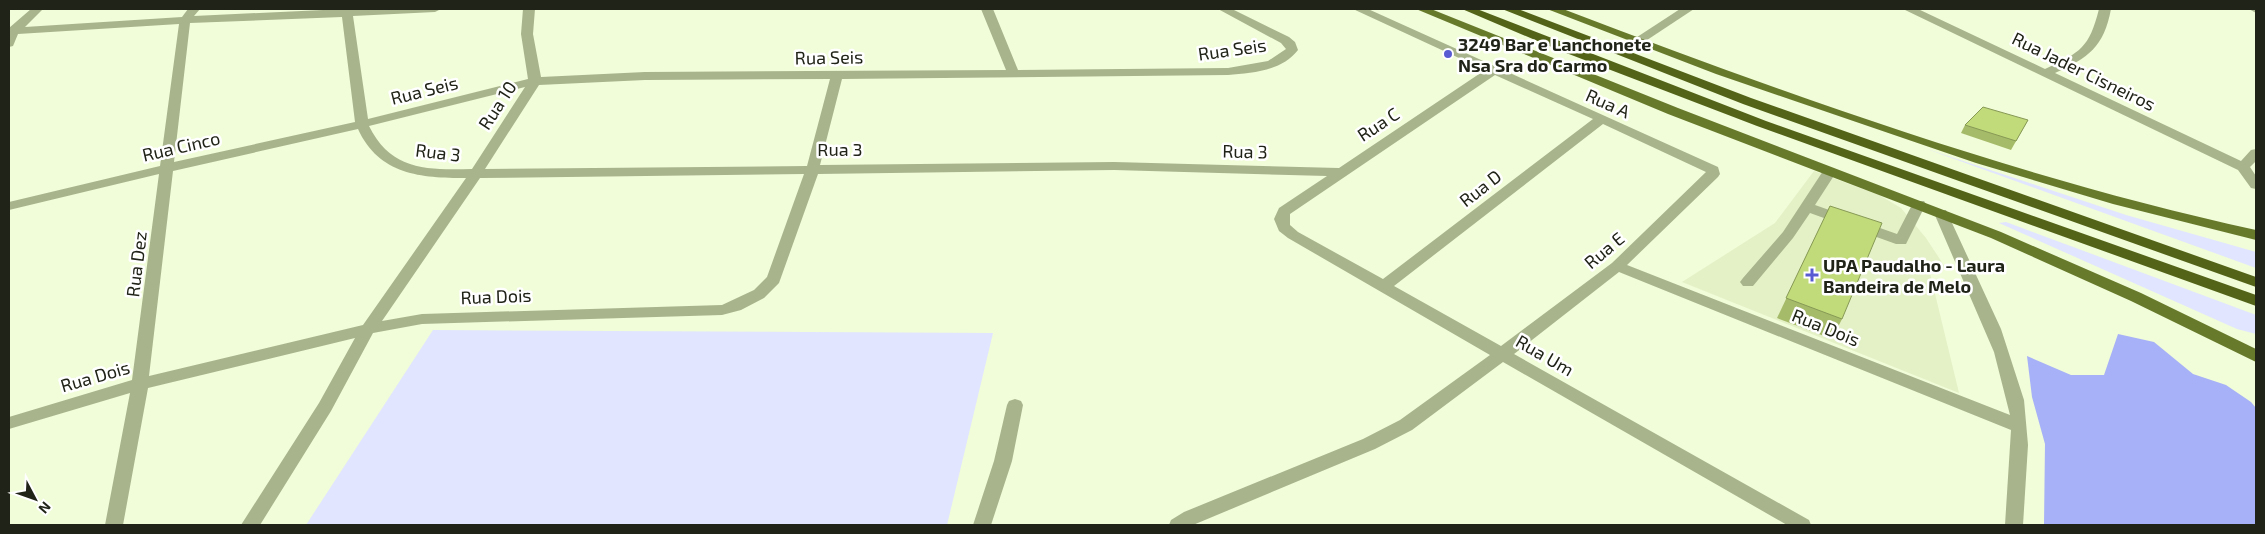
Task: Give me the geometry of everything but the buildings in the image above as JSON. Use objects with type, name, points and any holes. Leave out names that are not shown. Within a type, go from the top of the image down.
[{"type":"highway","points":[[1468,9],[1680,94],[2256,301]]},
{"type":"highway","points":[[1508,9],[1748,101],[2256,282]]},
{"type":"main road","points":[[1422,9],[1673,111],[1941,213],[2083,273],[2256,356]]},
{"type":"main road","points":[[1553,9],[1637,41],[1977,159],[2149,211],[2256,235]]},
{"type":"street","points":[[9,43],[11,31],[37,9]]},
{"type":"street","points":[[11,31],[190,14],[435,9]]},
{"type":"street","points":[[529,9],[527,34],[535,81]]},
{"type":"street","points":[[987,9],[1013,72]]},
{"type":"street","name":"Rua Seis","points":[[362,124],[535,81],[645,76],[1013,72],[1187,73],[1242,70],[1276,62],[1288,56],[1292,50],[1291,45],[1286,40],[1224,9]]},
{"type":"street","name":"Rua A","points":[[1359,9],[1707,166]]},
{"type":"street","points":[[1637,41],[1688,9]]},
{"type":"street","name":"Rua Jader Cisneiros","points":[[1909,9],[2243,167]]},
{"type":"street","points":[[2046,73],[2078,58],[2091,48],[2102,26],[2105,9]]},
{"type":"street","name":"Rua 3","points":[[348,11],[362,124],[374,148],[397,165],[435,174],[474,175],[813,168],[1114,166],[1340,172]]},
{"type":"street","name":"Rua Dez","points":[[114,525],[140,384],[167,168],[190,14]]},
{"type":"street","name":"Rua C","points":[[1284,211],[1494,70]]},
{"type":"street","name":"Rua Dois","points":[[9,423],[140,384],[368,329],[422,319],[722,310],[736,306],[759,294],[774,279],[813,168],[837,74]]},
{"type":"street","name":"Rua 10","points":[[250,525],[325,408],[368,329],[474,175],[535,81]]},
{"type":"street","name":"Rua D","points":[[1383,287],[1601,118]]},
{"type":"street","name":"Rua Cinco","points":[[9,206],[362,124]]},
{"type":"street","points":[[2256,153],[2243,167],[2256,185]]},
{"type":"street","name":"Rua E","points":[[1178,525],[1191,517],[1319,466],[1391,433],[1440,402],[1501,353],[1617,266],[1711,178],[1713,170],[1707,166]]},
{"type":"street","points":[[1748,282],[1788,235],[1805,206],[1830,171]]},
{"type":"street","points":[[1805,206],[1901,241],[1919,204]]},
{"type":"street","name":"Rua Um","points":[[1284,211],[1281,222],[1286,231],[1802,525]]},
{"type":"street","points":[[1941,213],[2006,362],[2017,401],[2019,426],[2014,525]]},
{"type":"street","name":"Rua Dois","points":[[1617,266],[2019,426]]},
{"type":"street","points":[[982,525],[1003,461],[1015,404]]},
{"type":"shaded area","points":[[1924,148],[2126,215],[2256,252],[2256,268]]},
{"type":"shaded area","name":"UPA Paudalho - Laura Bandeira de Melo","points":[[1814,171],[1879,195],[1901,208],[1926,238],[1945,267],[1929,269],[1959,393],[1682,282],[1775,223]]},
{"type":"shaded area","points":[[2006,222],[2256,315],[2256,334],[2237,329],[1999,223]]},
{"type":"shaded area","points":[[433,330],[993,333],[947,525],[306,525]]},
{"type":"shaded area","points":[[2118,334],[2154,342],[2193,374],[2226,385],[2251,402],[2256,408],[2256,525],[2044,525],[2045,444],[2032,397],[2027,356],[2071,375],[2104,375]]},
{"type":"place","name":"3249 Bar e Lanchonete Nsa Sra do Carmo","points":[[1448,54]]},
{"type":"place","name":"UPA Paudalho - Laura Bandeira de Melo","points":[[1812,275]]}]
